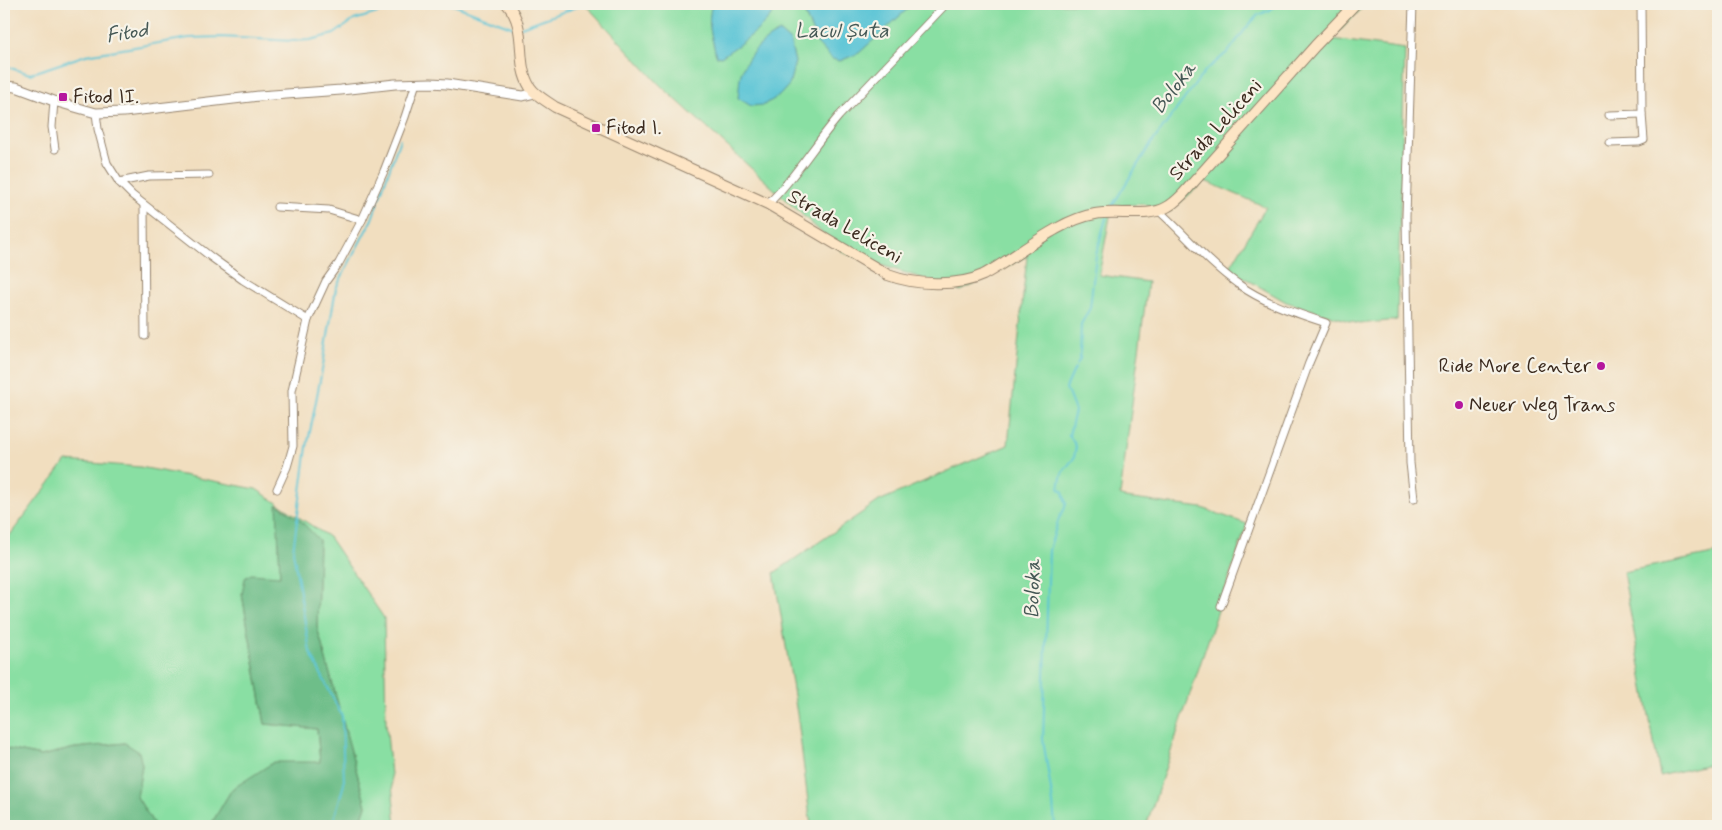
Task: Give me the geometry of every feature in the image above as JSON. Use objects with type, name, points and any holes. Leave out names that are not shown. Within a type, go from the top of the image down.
[{"type":"main road","points":[[507,4],[513,12],[519,28],[525,73],[530,87],[535,92]]},
{"type":"main road","name":"Strada Leliceni","points":[[535,92],[555,107],[768,204],[888,275],[898,279],[920,282],[957,282],[978,278],[1080,217],[1109,212],[1159,211],[1167,208],[1182,195],[1355,4]]},
{"type":"street","points":[[768,204],[783,190],[827,129],[946,4]]},
{"type":"street","points":[[1413,4],[1406,216],[1410,463],[1414,499]]},
{"type":"street","points":[[1610,143],[1639,142],[1644,140],[1641,4]]},
{"type":"street","points":[[277,489],[287,467],[293,446],[292,391],[308,320],[326,281],[362,220],[384,171],[416,83]]},
{"type":"street","points":[[4,86],[16,87],[54,101],[96,113],[124,112],[259,96],[416,83],[447,84],[523,96],[535,92]]},
{"type":"street","points":[[54,101],[52,127],[55,149]]},
{"type":"street","points":[[96,113],[98,130],[107,163],[118,182],[144,206],[243,280],[308,320]]},
{"type":"street","points":[[1609,115],[1642,114]]},
{"type":"street","points":[[118,182],[149,176],[209,175]]},
{"type":"street","points":[[144,206],[145,336]]},
{"type":"street","points":[[277,207],[329,210],[362,220]]},
{"type":"street","points":[[1159,211],[1213,263],[1239,285],[1292,312],[1326,323],[1309,363],[1221,606]]},
{"type":"green space","points":[[585,4],[1366,4],[1332,39],[1405,49],[1397,320],[1359,324],[1286,302],[1229,269],[1266,207],[1205,181],[1169,212],[1144,204],[1112,206],[1099,275],[1148,282],[1120,495],[1125,498],[1202,508],[1247,524],[1146,826],[811,826],[798,720],[774,573],[879,501],[1008,445],[1027,256],[961,291],[844,253],[660,85]]},
{"type":"green space","points":[[66,461],[140,467],[256,489],[329,537],[384,618],[386,723],[396,826],[359,826],[366,806],[317,627],[319,540],[278,505],[280,577],[242,594],[265,724],[317,729],[320,762],[232,789],[210,826],[155,826],[137,797],[142,765],[125,743],[75,748],[41,756],[4,748],[4,543]]},
{"type":"green space","points":[[277,504],[301,521],[319,540],[317,627],[366,806],[359,826],[210,826],[232,789],[274,762],[320,762],[317,729],[265,724],[242,594],[245,578],[251,574],[280,576]]},
{"type":"green space","points":[[1718,553],[1718,762],[1660,776],[1623,572]]},
{"type":"green space","points":[[125,743],[139,752],[142,765],[137,797],[155,826],[4,826],[4,748],[41,756],[75,748]]},
{"type":"water","points":[[712,4],[777,4],[769,19],[762,26],[721,57],[716,56],[710,30]]},
{"type":"water","name":"Lacul Șuta","points":[[800,4],[913,4],[859,53],[840,61],[832,59],[818,44]]},
{"type":"water","points":[[780,32],[790,41],[795,62],[789,85],[779,96],[764,105],[751,106],[738,98],[742,71],[745,64],[760,45]]},
{"type":"waterway","name":"Fitod","points":[[4,66],[30,74],[86,55],[189,38],[222,37],[293,41],[310,40],[334,34],[354,20],[387,10],[432,4]]},
{"type":"waterway","name":"Fitod","points":[[451,4],[514,28]]},
{"type":"waterway","name":"Fitod","points":[[521,27],[585,4]]},
{"type":"waterway","name":"Boloka","points":[[1112,206],[1148,148],[1205,71],[1229,51],[1258,15],[1270,10],[1277,4]]},
{"type":"waterway","points":[[332,826],[344,784],[342,716],[310,652],[293,551],[307,447],[336,288],[372,219],[400,139]]},
{"type":"waterway","name":"Boloka","points":[[1077,364],[1080,359],[1081,324],[1090,308],[1096,255],[1106,218]]},
{"type":"waterway","name":"Boloka","points":[[1055,826],[1043,739],[1049,550],[1059,518],[1066,504],[1063,492],[1059,488],[1062,473],[1074,458],[1076,446],[1069,435],[1075,411],[1066,388],[1075,368]]},
{"type":"place","name":"Fitod II.","points":[[63,97]]},
{"type":"place","name":"Fitod I.","points":[[596,128]]},
{"type":"place","name":"Ride More Center","points":[[1601,366]]},
{"type":"place","name":"Neuer Weg Trans","points":[[1459,405]]}]
